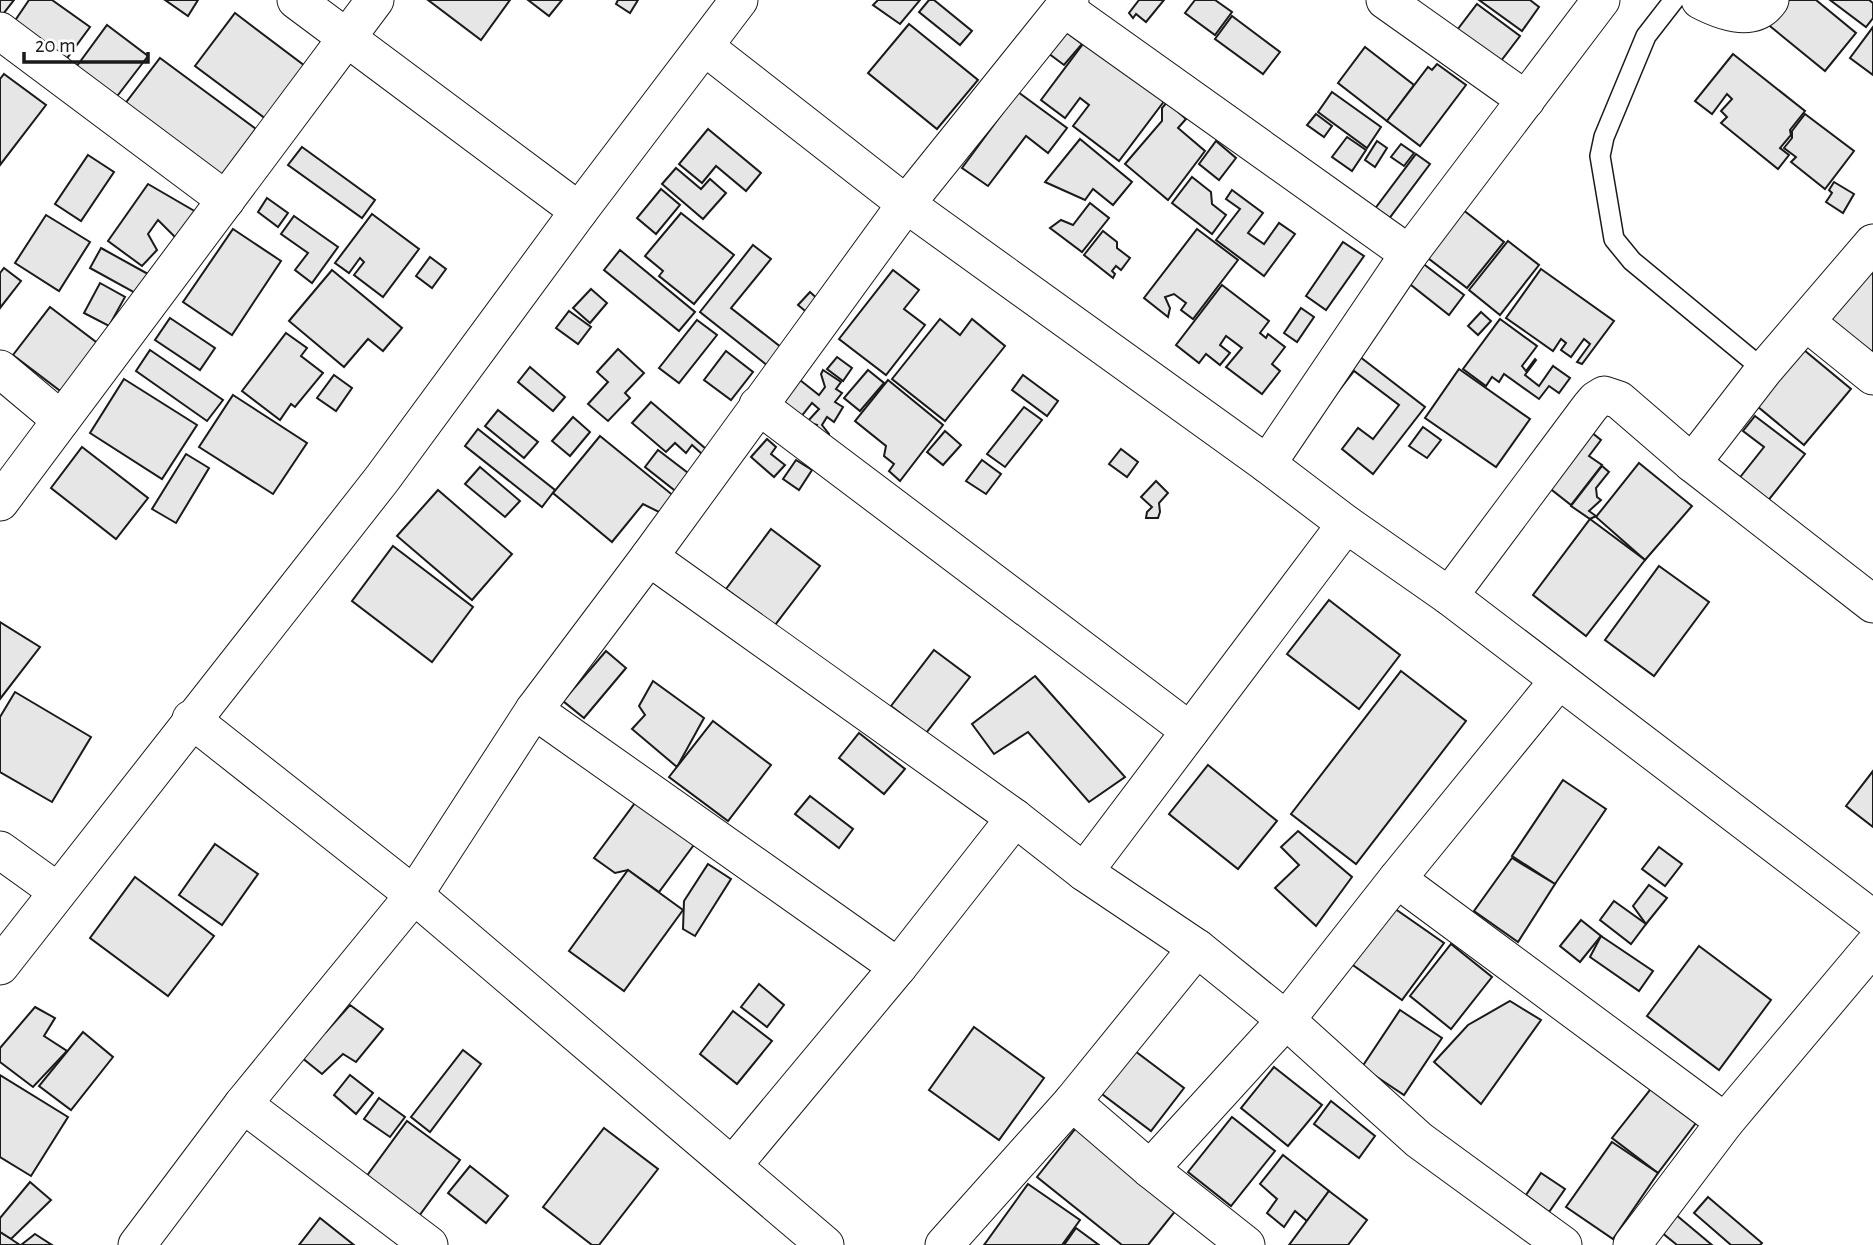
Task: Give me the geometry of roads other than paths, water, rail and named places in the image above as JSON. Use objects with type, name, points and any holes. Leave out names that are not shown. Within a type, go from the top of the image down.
[{"type":"street","points":[[296,0],[579,211]]},
{"type":"street","points":[[0,502],[376,0]]},
{"type":"street","points":[[0,966],[191,719],[382,479],[579,211],[739,0]]},
{"type":"street","points":[[1385,0],[1526,100]]},
{"type":"street","points":[[1268,464],[1409,254],[1601,0]]},
{"type":"street","points":[[1700,0],[1743,15],[1766,5],[1770,0]]},
{"type":"street","points":[[137,1245],[243,1104],[414,895],[534,710],[906,204],[1067,4],[1409,254]]},
{"type":"street","points":[[0,31],[226,200]]},
{"type":"street","points":[[705,47],[906,204],[1449,596],[1873,919]]},
{"type":"street","points":[[1692,463],[1765,370],[1873,243]]},
{"type":"street","points":[[1806,322],[1873,376]]},
{"type":"street","points":[[0,369],[61,420]]},
{"type":"street","points":[[1449,596],[1596,400],[1604,396],[1619,400],[1692,463],[1873,604]]},
{"type":"street","points":[[758,405],[1190,731]]},
{"type":"street","points":[[1084,872],[1346,524]]},
{"type":"street","points":[[649,557],[1015,818],[1084,872],[1197,948],[1286,1020],[1419,1140],[1563,1245]]},
{"type":"street","points":[[1150,1169],[1286,1020],[1396,879],[1559,680]]},
{"type":"street","points":[[534,710],[898,967]]},
{"type":"street","points":[[191,719],[414,895],[825,1245]]},
{"type":"street","points":[[733,1165],[898,967],[1015,818]]},
{"type":"street","points":[[0,849],[57,891]]},
{"type":"street","points":[[1396,879],[1726,1122]]},
{"type":"street","points":[[1632,1245],[1726,1122],[1873,946]]},
{"type":"street","points":[[944,1245],[1072,1102],[1197,948]]},
{"type":"street","points":[[1072,1102],[1150,1169],[1246,1245]]},
{"type":"street","points":[[243,1104],[429,1245]]},
{"type":"lane","points":[[1674,0],[1646,36],[1604,137],[1600,156],[1614,239],[1632,261],[1765,370]]}]
